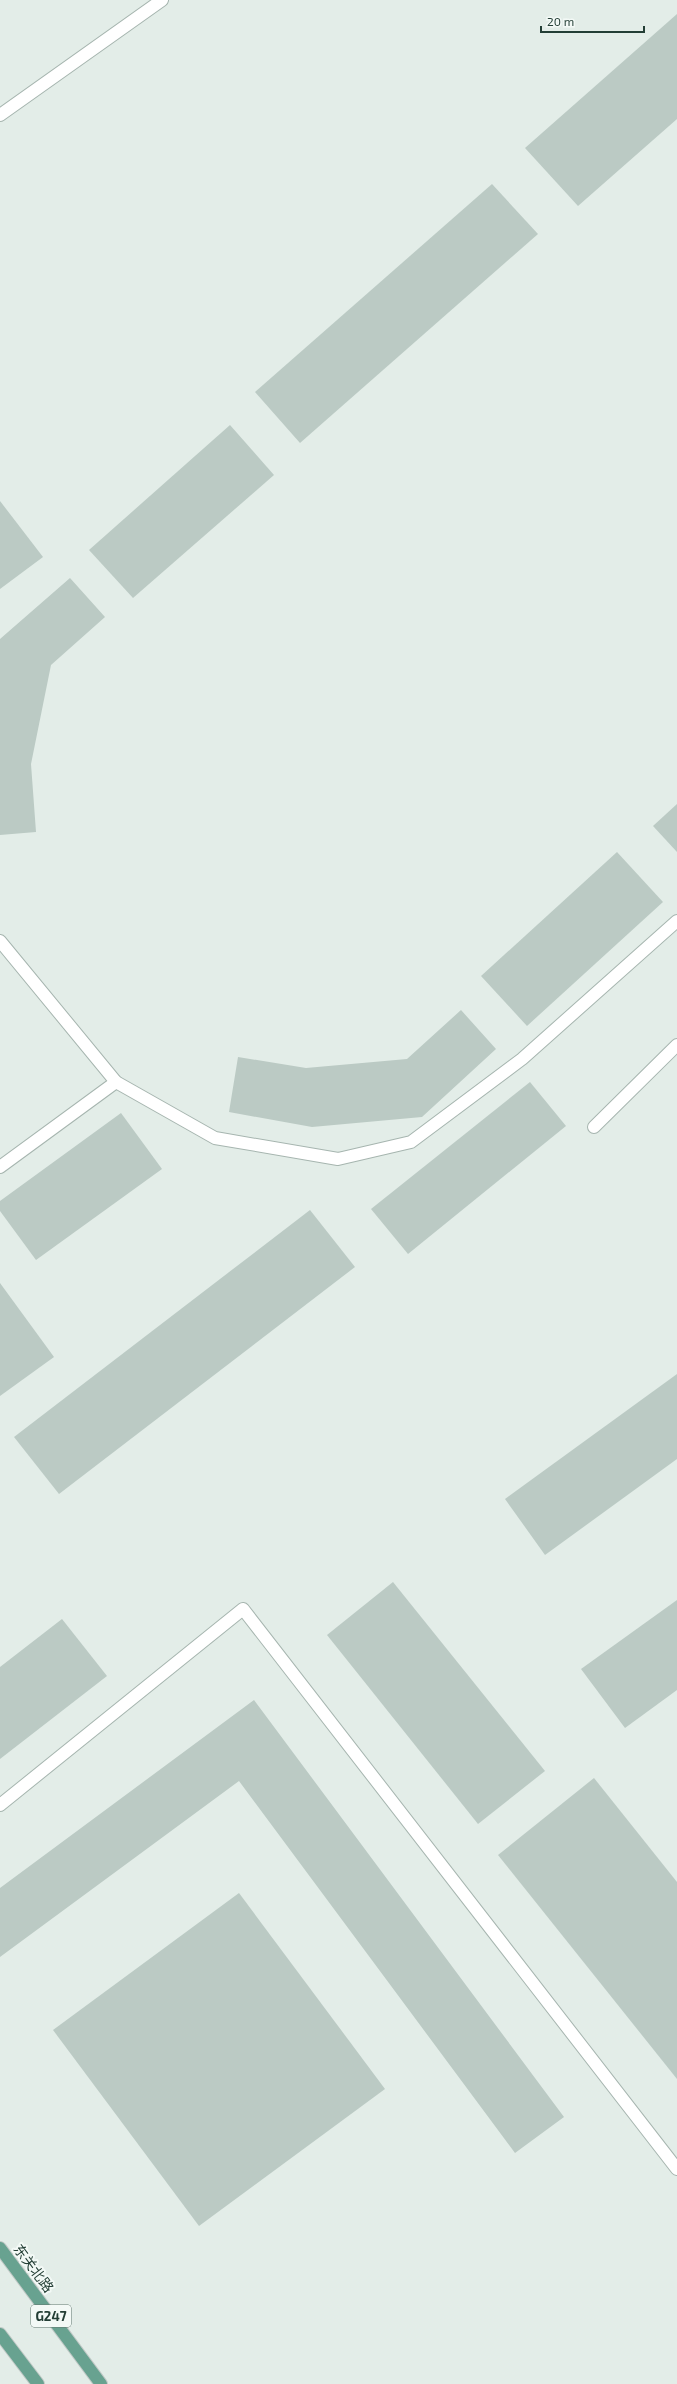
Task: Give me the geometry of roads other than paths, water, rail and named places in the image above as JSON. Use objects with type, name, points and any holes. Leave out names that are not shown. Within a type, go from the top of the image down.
[{"type":"main road","name":"东关北路","points":[[0,2248],[101,2384]]},
{"type":"main road","points":[[0,2334],[38,2384]]},
{"type":"street","points":[[0,115],[162,0]]},
{"type":"street","points":[[0,941],[116,1082],[215,1138],[338,1159],[411,1142],[522,1060],[677,921]]},
{"type":"street","points":[[594,1127],[677,1044]]},
{"type":"street","points":[[0,1167],[116,1082]]},
{"type":"street","points":[[0,1805],[243,1609],[677,2169]]}]
